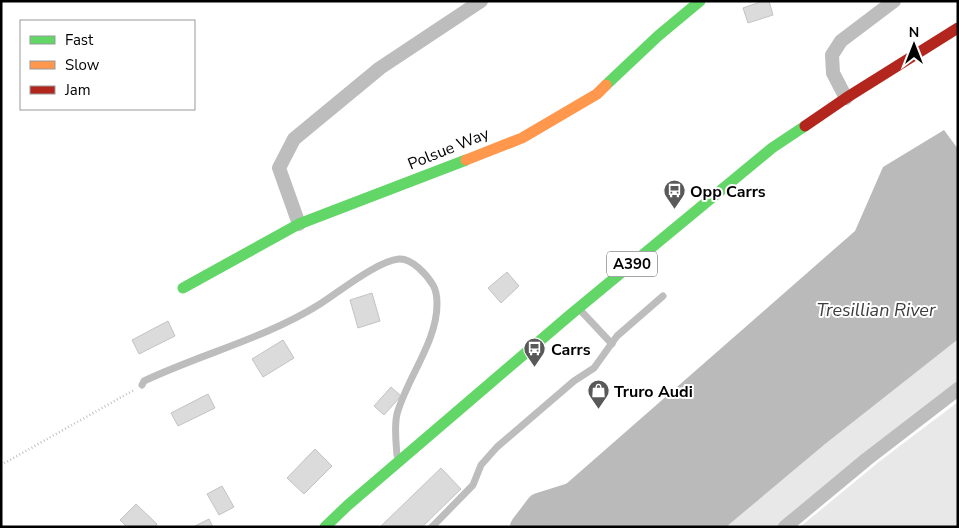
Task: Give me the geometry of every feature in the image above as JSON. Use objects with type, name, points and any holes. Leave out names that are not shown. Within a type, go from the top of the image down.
[{"type":"main road","name":"Polsue Way","points":[[183,288],[299,224],[522,138],[597,94],[658,36],[700,1]]},
{"type":"main road","name":"A390","points":[[325,527],[348,505],[579,307],[772,148],[846,98],[958,28]]},
{"type":"street","points":[[299,224],[279,168],[294,139],[380,68],[481,1]]},
{"type":"street","points":[[846,98],[833,73],[832,55],[841,41],[894,1]]},
{"type":"street","points":[[785,527],[867,459],[958,389]]},
{"type":"lane","points":[[142,386],[144,382],[174,367],[291,320],[320,303],[348,283],[385,263],[398,259],[409,260],[420,269],[434,286],[437,304],[429,342],[397,414],[395,433],[398,463]]},
{"type":"lane","points":[[432,527],[473,485],[481,465],[497,447],[574,381],[594,368],[617,336],[663,296]]},
{"type":"lane","points":[[579,307],[612,344]]},
{"type":"path","points":[[1,465],[142,386]]},
{"type":"shaded area","points":[[958,282],[958,381],[780,527],[544,527]]},
{"type":"shaded area","points":[[958,402],[958,527],[800,527],[880,461]]},
{"type":"water","name":"Tresillian River","points":[[944,130],[958,149],[957,340],[825,444],[726,527],[517,527],[855,231],[883,167]]},
{"type":"building","points":[[763,1],[769,1],[773,15],[748,23],[743,8]]},
{"type":"building","points":[[507,272],[519,286],[501,303],[488,288]]},
{"type":"building","points":[[372,293],[380,321],[358,328],[350,300]]},
{"type":"building","points":[[168,321],[175,336],[139,354],[132,340]]},
{"type":"building","points":[[283,340],[294,358],[263,377],[252,359]]},
{"type":"building","points":[[391,387],[401,396],[384,415],[374,406]]},
{"type":"building","points":[[208,394],[215,408],[178,426],[171,413]]},
{"type":"building","points":[[315,449],[332,466],[304,494],[287,478]]},
{"type":"building","points":[[441,468],[461,489],[422,527],[380,527]]},
{"type":"building","points":[[222,486],[234,507],[219,515],[207,494]]},
{"type":"building","points":[[136,504],[157,524],[155,527],[127,527],[120,520]]},
{"type":"building","points":[[209,519],[213,527],[193,527]]},
{"type":"waterway","name":"Tresillian River","points":[[523,527],[539,506],[574,495]]},
{"type":"traffic: fast","points":[[606,85],[658,36],[700,1]]},
{"type":"traffic: fast","points":[[325,527],[348,505],[570,315],[772,148],[805,126]]},
{"type":"traffic: fast","points":[[183,288],[299,224],[466,160]]},
{"type":"traffic: slow","points":[[466,160],[522,138],[597,94],[606,85]]},
{"type":"traffic: jam","points":[[805,126],[958,28]]},
{"type":"place","name":"Opp Carrs","points":[[674,210]]},
{"type":"place","name":"Carrs","points":[[535,368]]},
{"type":"place","name":"Truro Audi","points":[[598,410]]}]
